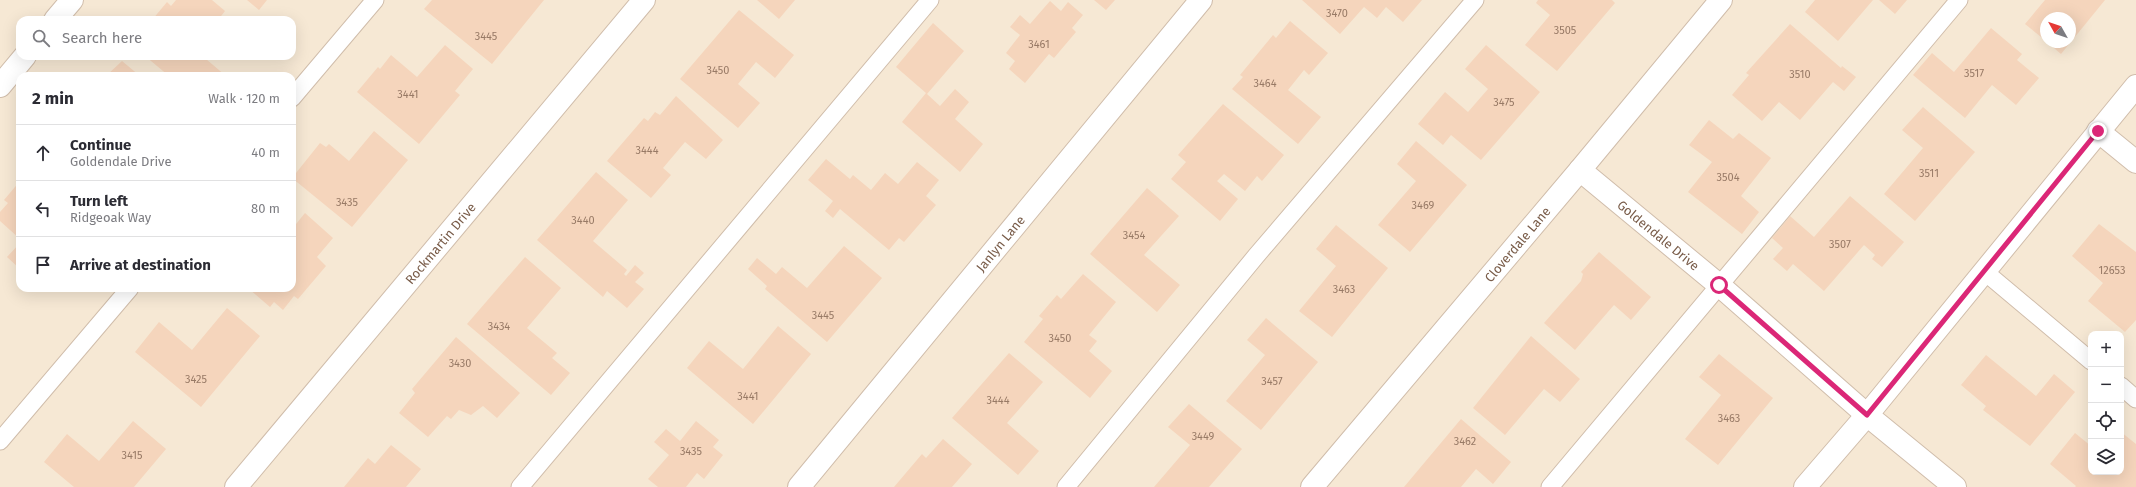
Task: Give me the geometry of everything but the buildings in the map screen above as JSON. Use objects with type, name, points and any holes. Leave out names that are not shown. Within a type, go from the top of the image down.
[{"type":"street","points":[[58,16],[72,0]]},
{"type":"street","name":"Rockmartin Drive","points":[[236,487],[644,0]]},
{"type":"street","name":"Janlyn Lane","points":[[798,487],[1201,0]]},
{"type":"street","name":"Cloverdale Lane","points":[[1312,487],[1580,170],[1721,0]]},
{"type":"street","points":[[0,86],[22,60]]},
{"type":"street","points":[[1805,487],[1867,415],[2136,86]]},
{"type":"street","points":[[2098,131],[2136,162]]},
{"type":"street","name":"Goldendale Drive","points":[[1580,170],[1719,285],[1867,415],[1955,487]]},
{"type":"lane","points":[[296,93],[375,0]]},
{"type":"lane","points":[[520,487],[930,0]]},
{"type":"lane","points":[[1066,487],[1256,256],[1475,0]]},
{"type":"lane","points":[[1550,487],[1959,0]]},
{"type":"lane","points":[[1985,272],[2088,358]]},
{"type":"lane","points":[[0,441],[127,292]]},
{"type":"lane","points":[[2124,389],[2136,399]]},
{"type":"shaded area","points":[[0,0],[2136,0],[2136,487],[0,487]]},
{"type":"route","points":[[1719,285],[1867,415],[1985,272],[2098,131]]}]
